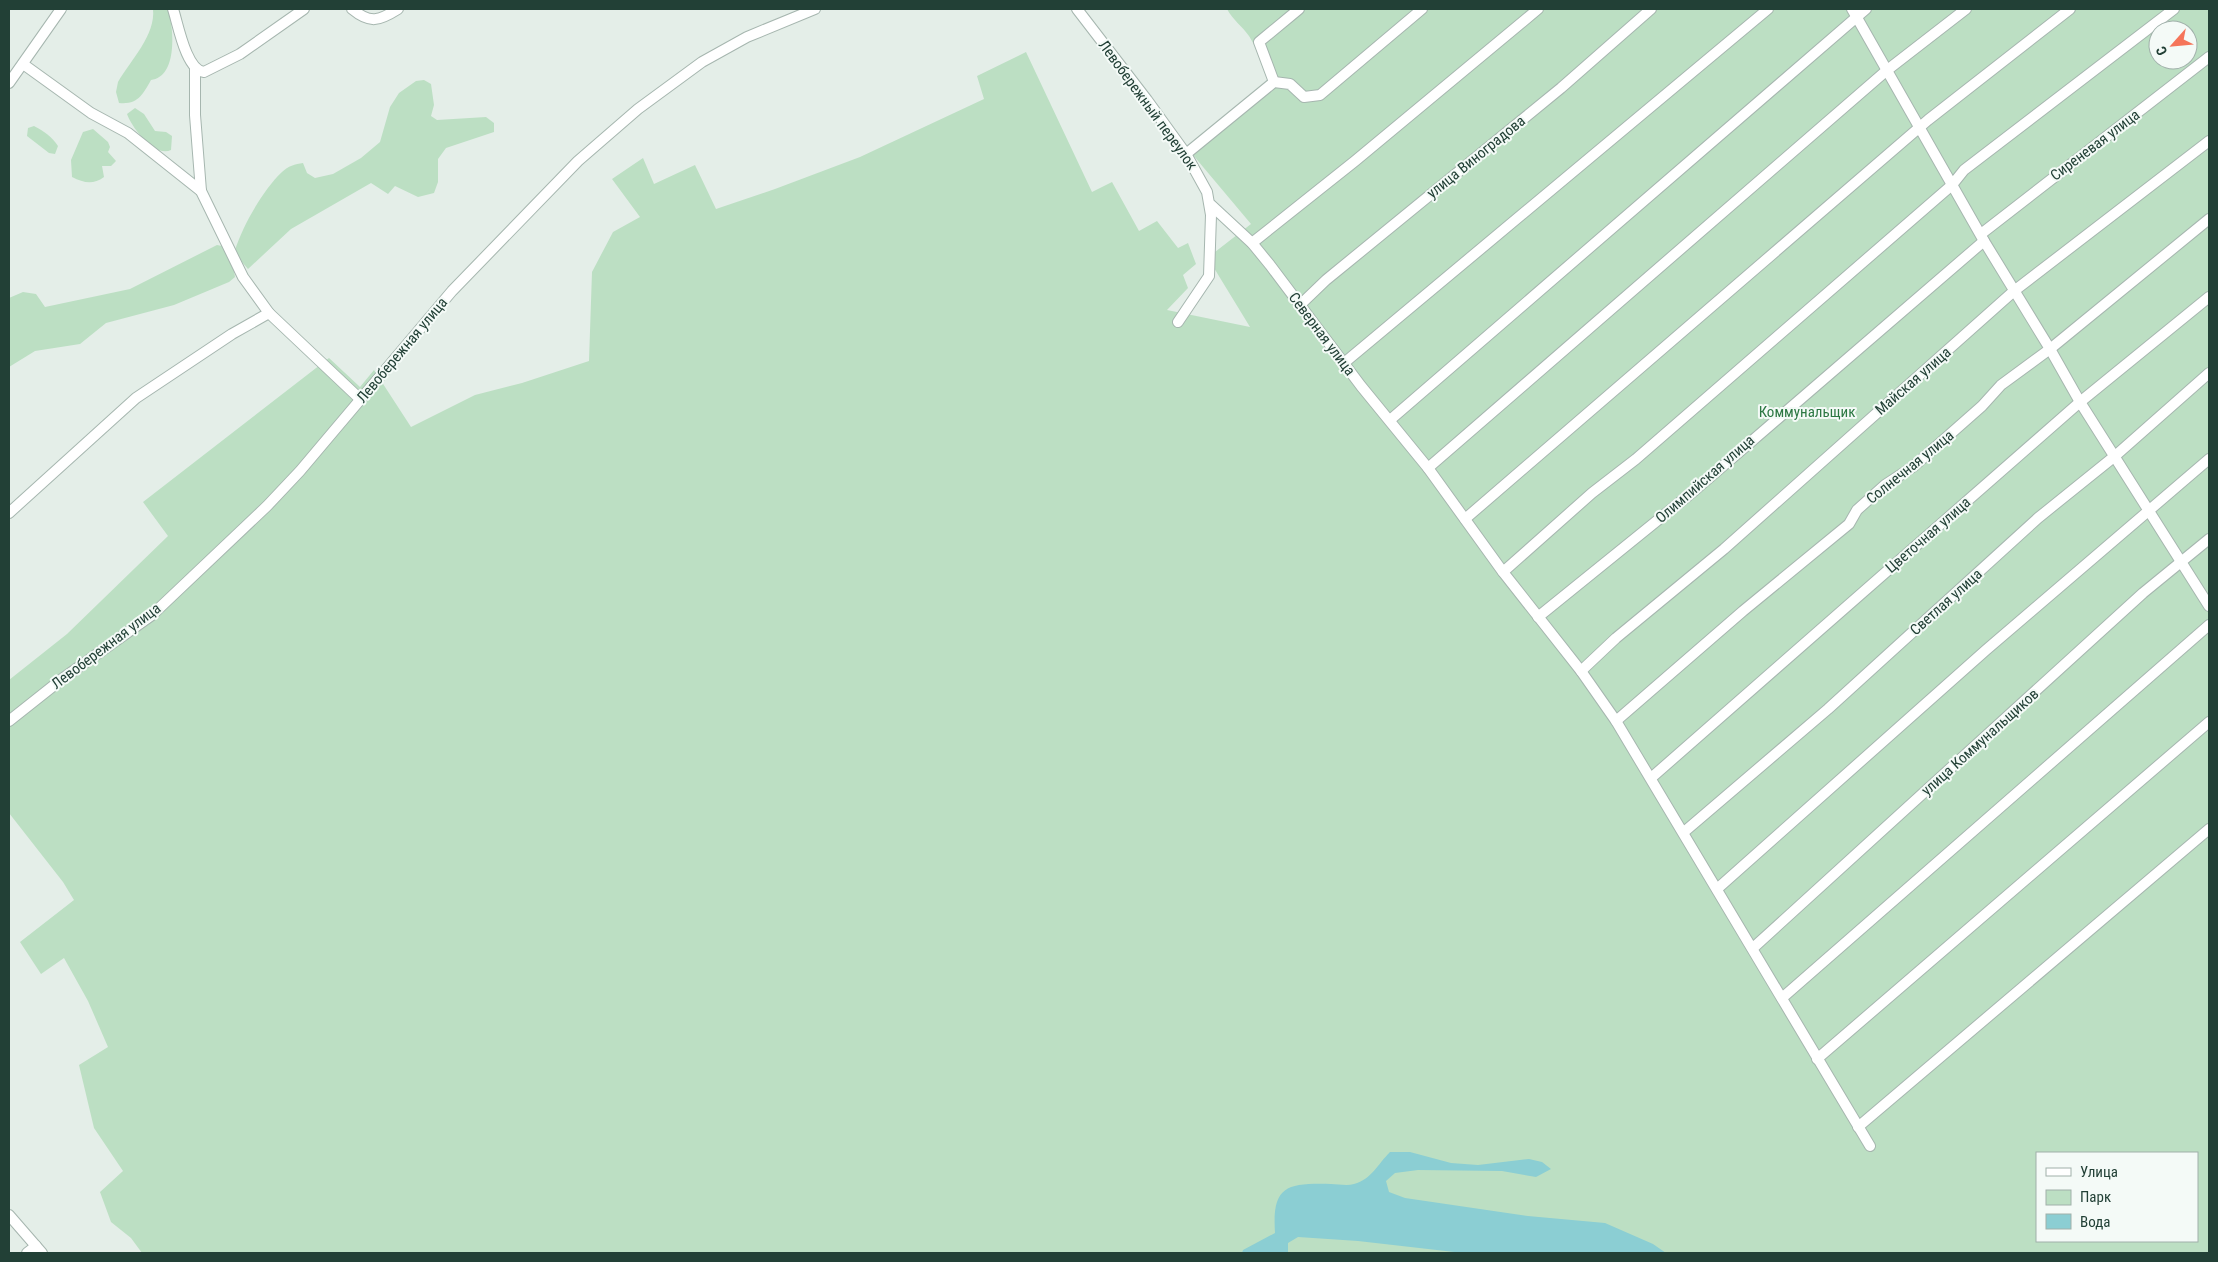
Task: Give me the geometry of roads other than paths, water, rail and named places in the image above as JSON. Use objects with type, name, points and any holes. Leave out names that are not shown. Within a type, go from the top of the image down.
[{"type":"street","points":[[9,83],[61,9]]},
{"type":"street","points":[[173,9],[186,53],[195,68],[200,72],[208,71],[240,54],[304,9]]},
{"type":"street","points":[[352,9],[370,20],[388,15],[398,9]]},
{"type":"street","name":"Левобережная улица","points":[[9,721],[62,679],[152,615],[267,506],[300,471],[452,291],[529,209],[593,148],[638,109],[702,62],[747,37],[815,9]]},
{"type":"street","name":"Левобережный переулок","points":[[1077,9],[1148,100],[1186,154],[1207,192],[1211,206]]},
{"type":"street","points":[[1274,82],[1259,42],[1299,9]]},
{"type":"street","points":[[1186,154],[1274,82],[1290,84],[1304,97],[1320,95],[1422,9]]},
{"type":"street","points":[[1252,243],[1355,161],[1538,9]]},
{"type":"street","name":"улица Виноградова","points":[[1300,305],[1326,280],[1561,88],[1652,9]]},
{"type":"street","points":[[1344,363],[1768,9]]},
{"type":"street","points":[[1390,420],[1854,13],[1866,9]]},
{"type":"street","points":[[1428,468],[1886,70],[1966,9]]},
{"type":"street","points":[[1465,520],[1928,120],[2070,9]]},
{"type":"street","points":[[1503,572],[1592,493],[1636,459],[1952,185],[1964,170],[2174,9]]},
{"type":"street","points":[[1854,13],[2014,292],[2050,349],[2080,402],[2209,606]]},
{"type":"street","name":"Сиреневая улица","points":[[1982,238],[2042,185],[2090,151],[2209,56]]},
{"type":"street","points":[[22,64],[91,113],[128,133],[201,192]]},
{"type":"street","points":[[195,68],[195,116],[201,192],[243,277],[269,312],[360,399]]},
{"type":"street","name":"Майская улица","points":[[1581,671],[1616,638],[1724,549],[2014,292],[2209,141]]},
{"type":"street","points":[[1178,322],[1209,276],[1211,206]]},
{"type":"street","name":"Северная улица","points":[[1211,206],[1252,243],[1361,386],[1428,468],[1503,572],[1581,671],[1616,720],[1870,1146]]},
{"type":"street","name":"Солнечная улица","points":[[1616,720],[1743,611],[1849,524],[1864,504],[1885,485],[1914,466],[1982,406],[2001,385],[2050,349],[2209,219]]},
{"type":"street","name":"Олимпийская улица","points":[[1538,618],[1695,490],[1982,238]]},
{"type":"street","name":"Цветочная улица","points":[[1651,778],[2080,402],[2209,297]]},
{"type":"street","points":[[9,513],[136,398],[232,334],[269,312]]},
{"type":"street","name":"Светлая улица","points":[[1684,832],[1828,710],[2038,518],[2115,456],[2209,373]]},
{"type":"street","points":[[1717,889],[1986,650],[2209,459]]},
{"type":"street","name":"улица Коммунальщиков","points":[[1753,948],[2180,562],[2209,538]]},
{"type":"street","points":[[1782,998],[2209,625]]},
{"type":"street","points":[[1817,1058],[2209,722]]},
{"type":"street","points":[[1858,1127],[2209,829]]},
{"type":"street","points":[[9,1214],[39,1250],[27,1253]]},
{"type":"water","points":[[1390,1152],[1410,1152],[1451,1163],[1478,1165],[1529,1159],[1542,1162],[1551,1169],[1536,1177],[1502,1171],[1418,1170],[1395,1173],[1386,1181],[1389,1192],[1405,1198],[1528,1216],[1605,1223],[1653,1244],[1666,1253],[1463,1253],[1358,1241],[1298,1237],[1288,1243],[1288,1253],[1242,1253],[1243,1250],[1275,1233],[1276,1205],[1285,1190],[1303,1185],[1348,1185],[1360,1182],[1370,1175]]},
{"type":"park label","name":"Коммунальщик","points":[[1807,412]]}]
